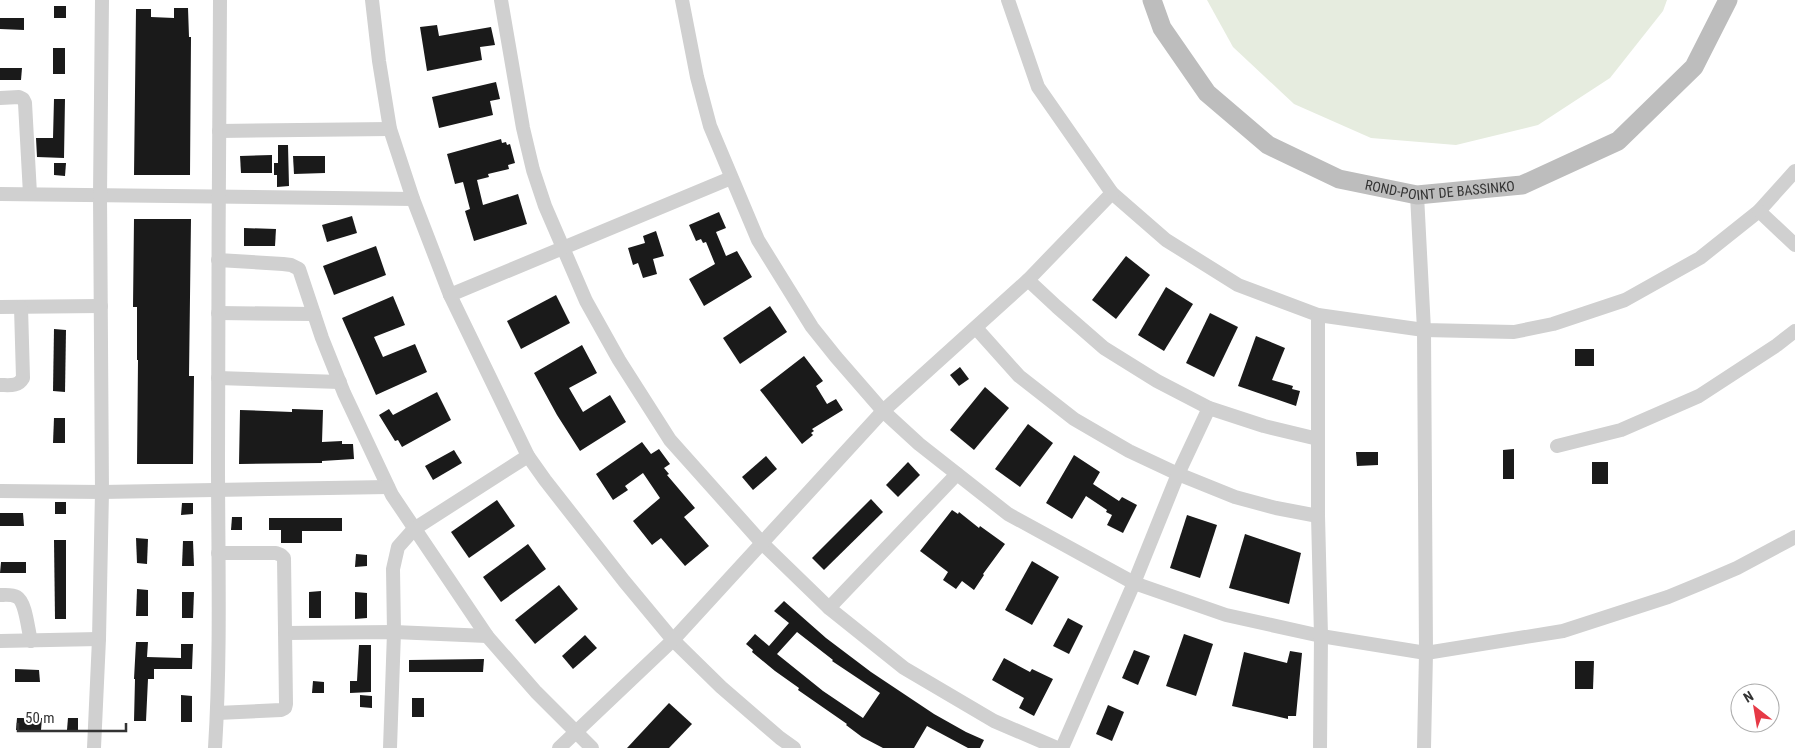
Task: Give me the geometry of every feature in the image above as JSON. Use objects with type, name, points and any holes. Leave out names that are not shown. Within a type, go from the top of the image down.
[{"type":"street","points":[[94,748],[99,640],[102,492],[100,195],[102,0]]},
{"type":"street","points":[[215,748],[217,713],[220,0]]},
{"type":"street","points":[[372,0],[390,129],[413,199],[450,295],[528,456],[544,480],[673,640],[721,687],[794,748]]},
{"type":"street","points":[[501,0],[525,136],[545,206],[586,301],[619,360],[670,440],[762,543],[829,608],[904,668],[994,721],[1057,748]]},
{"type":"street","points":[[682,0],[697,78],[710,126],[758,240],[812,327],[883,411],[919,444],[1008,514],[1134,583],[1226,616],[1321,636],[1426,653],[1563,631],[1694,587],[1737,568],[1795,537]]},
{"type":"street","points":[[1008,0],[1038,87],[1112,193],[1166,240],[1238,285],[1318,315],[1424,330],[1514,332],[1553,324],[1625,300],[1700,258],[1760,211],[1795,171]]},
{"type":"street","name":"ROND-POINT DE BASSINKO","points":[[1152,0],[1162,28],[1207,93],[1268,144],[1339,179],[1417,195],[1522,185],[1618,140],[1694,67],[1728,0]]},
{"type":"street","points":[[0,98],[19,98],[24,101],[30,194]]},
{"type":"street","points":[[219,131],[390,129]]},
{"type":"street","points":[[450,295],[731,178]]},
{"type":"street","points":[[559,748],[673,640],[883,411],[1028,280],[1112,193]]},
{"type":"street","points":[[0,194],[413,199]]},
{"type":"street","points":[[1417,195],[1424,330],[1426,653],[1424,748]]},
{"type":"street","points":[[1760,211],[1795,245]]},
{"type":"street","points":[[218,260],[283,264],[296,267],[301,272],[314,314],[340,382],[388,488],[487,636],[592,748]]},
{"type":"street","points":[[1028,280],[1104,348],[1158,381],[1209,408],[1264,426],[1318,439]]},
{"type":"street","points":[[0,307],[101,306]]},
{"type":"street","points":[[0,385],[17,384],[23,378],[21,307]]},
{"type":"street","points":[[218,313],[314,314]]},
{"type":"street","points":[[1318,315],[1318,516],[1321,636],[1320,748]]},
{"type":"street","points":[[976,328],[1019,376],[1074,419],[1129,451],[1234,497],[1318,516]]},
{"type":"street","points":[[1557,446],[1621,430],[1699,396],[1795,332]]},
{"type":"street","points":[[218,378],[340,382]]},
{"type":"street","points":[[1062,748],[1134,583],[1178,474],[1209,408]]},
{"type":"street","points":[[390,748],[394,632],[393,569],[396,553],[401,542],[414,529],[528,456]]},
{"type":"street","points":[[829,608],[957,474]]},
{"type":"street","points":[[0,491],[102,492],[388,488]]},
{"type":"street","points":[[217,713],[280,710],[285,708],[284,558],[276,553],[218,553]]},
{"type":"street","points":[[0,595],[16,597],[20,600],[31,641]]},
{"type":"street","points":[[284,633],[394,632],[487,636]]},
{"type":"street","points":[[0,641],[99,640]]},
{"type":"shaded area","points":[[1207,0],[1667,0],[1663,11],[1610,78],[1538,125],[1456,145],[1371,138],[1294,104],[1233,47]]},
{"type":"building","points":[[54,6],[66,6],[66,18],[54,18]]},
{"type":"building","points":[[174,8],[188,8],[189,37],[191,37],[190,175],[134,175],[136,9],[151,9],[151,17],[174,18]]},
{"type":"building","points":[[0,18],[24,18],[24,30],[0,29]]},
{"type":"building","points":[[437,25],[439,36],[491,27],[495,45],[480,47],[482,60],[427,71],[420,27]]},
{"type":"building","points":[[53,48],[65,48],[65,74],[53,74]]},
{"type":"building","points":[[0,68],[22,68],[21,80],[0,80]]},
{"type":"building","points":[[496,82],[500,99],[490,101],[493,115],[439,128],[432,97]]},
{"type":"building","points":[[54,99],[65,99],[64,158],[37,157],[36,138],[53,138]]},
{"type":"building","points":[[501,139],[502,143],[510,144],[515,163],[508,165],[509,169],[488,174],[489,177],[477,180],[483,205],[518,194],[527,224],[474,241],[465,211],[470,209],[463,182],[455,184],[447,154]]},
{"type":"building","points":[[278,145],[288,145],[289,186],[277,187],[274,163],[278,163]]},
{"type":"building","points":[[272,155],[272,173],[241,173],[240,156]]},
{"type":"building","points":[[293,156],[325,156],[325,173],[294,174]]},
{"type":"building","points":[[54,163],[66,163],[65,176],[54,175]]},
{"type":"building","points":[[719,212],[726,228],[716,232],[726,256],[737,251],[752,277],[704,306],[689,279],[715,264],[706,242],[703,243],[701,239],[696,241],[689,225]]},
{"type":"building","points":[[352,216],[357,233],[327,242],[322,225]]},
{"type":"building","points":[[134,219],[191,219],[189,376],[194,376],[193,464],[137,464],[138,360],[137,307],[133,307]]},
{"type":"building","points":[[244,228],[276,229],[275,246],[244,246]]},
{"type":"building","points":[[656,231],[664,256],[653,259],[657,274],[643,278],[638,263],[633,265],[628,248],[645,243],[643,236]]},
{"type":"building","points":[[376,246],[386,275],[334,295],[323,266]]},
{"type":"building","points":[[1126,256],[1150,275],[1116,319],[1092,300]]},
{"type":"building","points":[[1166,287],[1193,304],[1164,351],[1138,335]]},
{"type":"building","points":[[556,295],[570,323],[521,349],[507,321]]},
{"type":"building","points":[[393,296],[405,325],[374,337],[383,357],[415,344],[427,372],[376,395],[342,318]]},
{"type":"building","points":[[770,306],[787,332],[740,364],[723,338]]},
{"type":"building","points":[[1210,313],[1238,327],[1214,377],[1186,363]]},
{"type":"building","points":[[54,329],[66,330],[65,392],[53,391]]},
{"type":"building","points":[[1256,336],[1285,348],[1272,380],[1293,386],[1292,389],[1300,391],[1296,406],[1238,386]]},
{"type":"building","points":[[582,345],[597,373],[569,388],[583,412],[610,395],[626,422],[580,451],[557,415],[534,373]]},
{"type":"building","points":[[1575,349],[1594,349],[1594,366],[1575,366]]},
{"type":"building","points":[[804,356],[823,381],[816,386],[827,404],[836,399],[843,410],[812,429],[814,431],[811,433],[813,435],[802,444],[760,390]]},
{"type":"building","points":[[960,367],[969,379],[959,386],[950,375]]},
{"type":"building","points":[[985,387],[1009,408],[974,450],[950,430]]},
{"type":"building","points":[[437,392],[451,420],[402,447],[398,440],[395,441],[379,415],[389,409],[393,415]]},
{"type":"building","points":[[292,409],[323,410],[322,442],[342,441],[342,444],[353,444],[354,459],[322,461],[322,463],[239,464],[240,410],[292,412]]},
{"type":"building","points":[[54,418],[65,418],[65,443],[53,443]]},
{"type":"building","points":[[1028,424],[1053,443],[1020,487],[995,469]]},
{"type":"building","points":[[642,442],[651,454],[659,449],[670,464],[664,468],[669,474],[667,475],[695,508],[684,517],[709,546],[685,566],[661,538],[652,545],[633,521],[660,498],[643,473],[625,486],[628,490],[613,500],[596,474]]},
{"type":"building","points":[[1514,449],[1514,479],[1503,479],[1503,450]]},
{"type":"building","points":[[454,450],[462,463],[433,480],[425,466]]},
{"type":"building","points":[[1356,452],[1378,452],[1378,465],[1357,466]]},
{"type":"building","points":[[1074,455],[1100,472],[1093,484],[1119,501],[1122,497],[1137,505],[1123,533],[1107,525],[1112,515],[1086,496],[1072,519],[1046,503]]},
{"type":"building","points":[[766,456],[777,469],[753,490],[742,477]]},
{"type":"building","points":[[908,462],[920,475],[898,497],[886,485]]},
{"type":"building","points":[[1592,462],[1608,462],[1608,484],[1592,484]]},
{"type":"building","points":[[871,499],[883,512],[824,570],[812,558]]},
{"type":"building","points":[[497,500],[515,526],[469,558],[451,532]]},
{"type":"building","points":[[55,502],[66,502],[66,514],[55,514]]},
{"type":"building","points":[[182,503],[193,503],[193,514],[181,515]]},
{"type":"building","points":[[952,510],[958,514],[959,512],[979,528],[980,526],[1005,544],[974,590],[962,581],[956,589],[943,580],[948,572],[920,551]]},
{"type":"building","points":[[0,513],[23,513],[24,526],[0,526]]},
{"type":"building","points":[[1187,515],[1217,525],[1200,578],[1170,568]]},
{"type":"building","points":[[232,517],[242,517],[242,530],[231,530]]},
{"type":"building","points":[[269,518],[342,518],[342,531],[302,531],[302,543],[281,543],[281,530],[269,530]]},
{"type":"building","points":[[1245,534],[1301,553],[1289,604],[1229,588]]},
{"type":"building","points":[[136,538],[148,539],[147,564],[137,563]]},
{"type":"building","points":[[54,540],[66,540],[66,619],[55,619]]},
{"type":"building","points":[[183,541],[193,541],[194,566],[182,566]]},
{"type":"building","points":[[528,544],[546,569],[501,602],[483,577]]},
{"type":"building","points":[[356,554],[367,555],[367,566],[355,567]]},
{"type":"building","points":[[1032,561],[1059,577],[1032,625],[1005,610]]},
{"type":"building","points":[[1,562],[26,562],[26,573],[0,573]]},
{"type":"building","points":[[559,585],[578,609],[535,644],[515,620]]},
{"type":"building","points":[[137,589],[148,590],[148,616],[136,616]]},
{"type":"building","points":[[321,591],[321,618],[309,618],[309,592]]},
{"type":"building","points":[[182,592],[194,592],[193,618],[182,618]]},
{"type":"building","points":[[355,592],[367,593],[367,618],[355,619]]},
{"type":"building","points":[[784,601],[826,638],[871,672],[934,714],[984,740],[980,748],[968,748],[927,726],[914,748],[883,748],[862,737],[847,724],[798,690],[799,688],[752,652],[753,650],[746,644],[755,634],[769,646],[789,623],[774,611]],"holes":[[[797,632],[880,693],[863,718],[823,691],[777,654]]]},
{"type":"building","points":[[1068,618],[1083,626],[1069,654],[1053,646]]},
{"type":"building","points":[[1184,634],[1213,644],[1196,696],[1166,686]]},
{"type":"building","points":[[585,635],[597,648],[573,669],[562,656]]},
{"type":"building","points":[[136,642],[148,642],[147,657],[181,658],[181,644],[193,644],[192,669],[154,669],[154,679],[148,679],[146,721],[134,721]]},
{"type":"building","points":[[359,645],[371,645],[371,692],[350,693],[350,681],[357,681]]},
{"type":"building","points":[[1134,650],[1150,656],[1138,685],[1122,678]]},
{"type":"building","points":[[1290,651],[1302,653],[1296,716],[1288,716],[1288,719],[1232,706],[1244,652],[1287,663]]},
{"type":"building","points":[[1004,658],[1030,672],[1032,669],[1053,679],[1034,716],[1019,708],[1024,698],[992,680]]},
{"type":"building","points":[[484,659],[483,672],[409,672],[409,660]]},
{"type":"building","points":[[1575,661],[1594,661],[1593,689],[1575,689]]},
{"type":"building","points":[[15,669],[39,670],[40,682],[15,682]]},
{"type":"building","points":[[313,681],[324,682],[324,693],[312,693]]},
{"type":"building","points":[[181,695],[192,696],[192,722],[181,722]]},
{"type":"building","points":[[360,695],[372,696],[372,708],[360,707]]},
{"type":"building","points":[[412,698],[424,698],[424,717],[412,717]]},
{"type":"building","points":[[669,703],[692,724],[669,748],[627,748]]},
{"type":"building","points":[[1108,705],[1124,712],[1112,741],[1096,734]]},
{"type":"building","points":[[17,718],[42,718],[41,730],[16,730]]},
{"type":"building","points":[[68,718],[78,718],[78,730],[67,730]]}]
